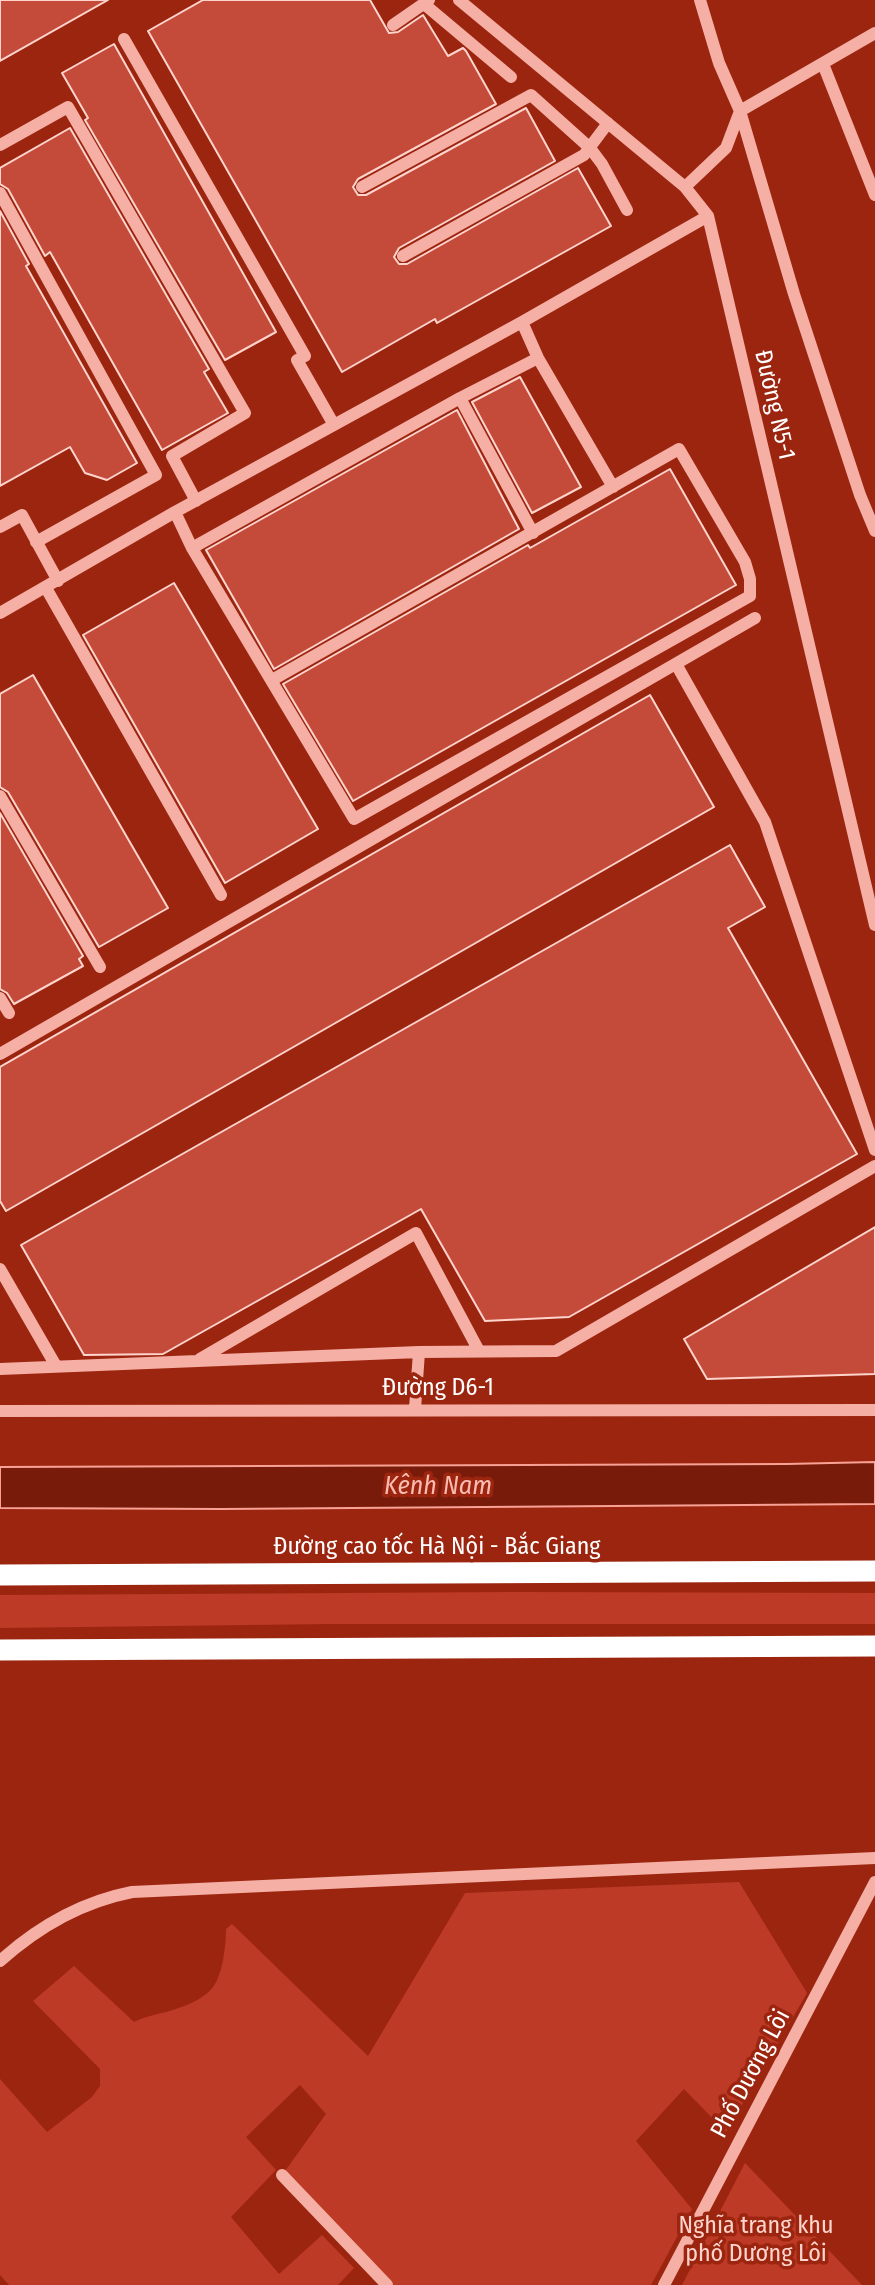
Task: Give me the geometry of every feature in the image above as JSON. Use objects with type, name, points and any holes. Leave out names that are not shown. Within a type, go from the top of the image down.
[{"type":"highway","name":"Đường cao tốc Hà Nội - Bắc Giang","points":[[0,1575],[875,1571]]},
{"type":"highway","points":[[0,1650],[875,1646]]},
{"type":"street","name":"Đường N5-1","points":[[459,0],[684,187],[708,216],[875,925]]},
{"type":"street","points":[[700,0],[719,63],[740,111],[793,293],[860,495],[875,530]]},
{"type":"street","points":[[393,25],[427,2],[511,77]]},
{"type":"street","points":[[684,187],[726,148],[740,111],[875,33]]},
{"type":"street","points":[[124,39],[305,356],[297,360],[334,425]]},
{"type":"street","points":[[823,64],[875,195]]},
{"type":"street","points":[[362,187],[531,95],[590,148],[602,164],[627,210]]},
{"type":"street","points":[[0,145],[68,107],[245,413],[173,456],[196,501]]},
{"type":"street","points":[[403,256],[584,155],[608,123]]},
{"type":"street","points":[[0,193],[156,475],[36,541]]},
{"type":"street","points":[[2,608],[52,584],[175,512],[522,322],[708,216]]},
{"type":"street","points":[[522,322],[538,358],[614,487]]},
{"type":"street","points":[[192,548],[460,398],[538,358]]},
{"type":"street","points":[[460,398],[533,533]]},
{"type":"street","points":[[175,512],[192,548],[354,818],[750,596],[750,579],[745,562],[679,449],[272,680]]},
{"type":"street","points":[[0,527],[22,515],[36,541],[52,584],[221,895]]},
{"type":"street","points":[[0,1054],[755,618]]},
{"type":"street","points":[[676,663],[765,821],[875,1150]]},
{"type":"street","points":[[0,796],[100,967]]},
{"type":"street","points":[[0,998],[9,1013]]},
{"type":"street","points":[[0,1369],[419,1352],[556,1351],[875,1167]]},
{"type":"street","points":[[197,1361],[416,1233],[479,1352]]},
{"type":"street","points":[[0,1269],[56,1366]]},
{"type":"street","points":[[415,1409],[419,1352]]},
{"type":"street","name":"Đường D6-1","points":[[0,1411],[875,1410]]},
{"type":"street","points":[[0,1961],[51,1921],[91,1903],[132,1892],[875,1858]]},
{"type":"street","name":"Phố Dương Lôi","points":[[664,2285],[875,1882]]},
{"type":"street","points":[[282,2175],[387,2285]]},
{"type":"green space","points":[[875,1593],[875,1624],[328,1624],[0,1628],[0,1595]]},
{"type":"green space","points":[[739,1882],[807,1993],[726,2132],[684,2089],[636,2141],[692,2209],[651,2285],[392,2285],[285,2171],[326,2114],[300,2085],[246,2137],[276,2170],[231,2217],[279,2274],[322,2235],[354,2268],[338,2285],[9,2285],[0,2275],[0,2079],[47,2132],[92,2097],[100,2086],[100,2069],[33,2001],[74,1966],[134,2022],[186,2005],[210,1991],[222,1967],[226,1929],[232,1924],[368,2056],[465,1893]]},
{"type":"green space","name":"Nghĩa trang khu phố Dương Lôi","points":[[745,2163],[862,2285],[682,2285]]},
{"type":"water","name":"Kênh Nam","points":[[875,1462],[875,1504],[0,1508],[0,1467]]},
{"type":"building","points":[[0,0],[108,0],[0,61]]},
{"type":"building","points":[[203,0],[370,0],[389,33],[398,32],[423,15],[448,56],[463,48],[466,51],[496,104],[358,179],[353,187],[358,195],[366,195],[526,108],[555,161],[399,248],[394,257],[399,264],[407,264],[578,168],[611,226],[437,323],[435,319],[342,372],[148,31]]},
{"type":"building","points":[[114,44],[276,332],[225,360],[85,120],[88,118],[62,73]]},
{"type":"building","points":[[70,128],[209,369],[204,372],[228,413],[162,450],[50,252],[45,256],[8,189],[0,184],[0,168]]},
{"type":"building","points":[[0,211],[29,264],[26,266],[137,463],[107,480],[85,473],[70,447],[0,486]]},
{"type":"building","points":[[520,377],[581,487],[532,513],[472,402]]},
{"type":"building","points":[[457,410],[519,529],[274,669],[206,550]]},
{"type":"building","points":[[670,469],[736,585],[353,801],[283,684],[528,545],[530,548]]},
{"type":"building","points":[[174,583],[318,829],[225,883],[83,635]]},
{"type":"building","points":[[33,675],[168,908],[99,947],[8,792],[0,787],[0,694]]},
{"type":"building","points":[[650,695],[714,807],[6,1211],[0,1201],[0,1067]]},
{"type":"building","points":[[0,813],[83,956],[79,959],[83,966],[14,1004],[7,993],[0,989]]},
{"type":"building","points":[[730,845],[765,907],[728,928],[857,1154],[569,1317],[485,1321],[421,1209],[163,1354],[84,1355],[21,1245]]},
{"type":"building","points":[[875,1227],[875,1374],[707,1379],[684,1339]]}]
